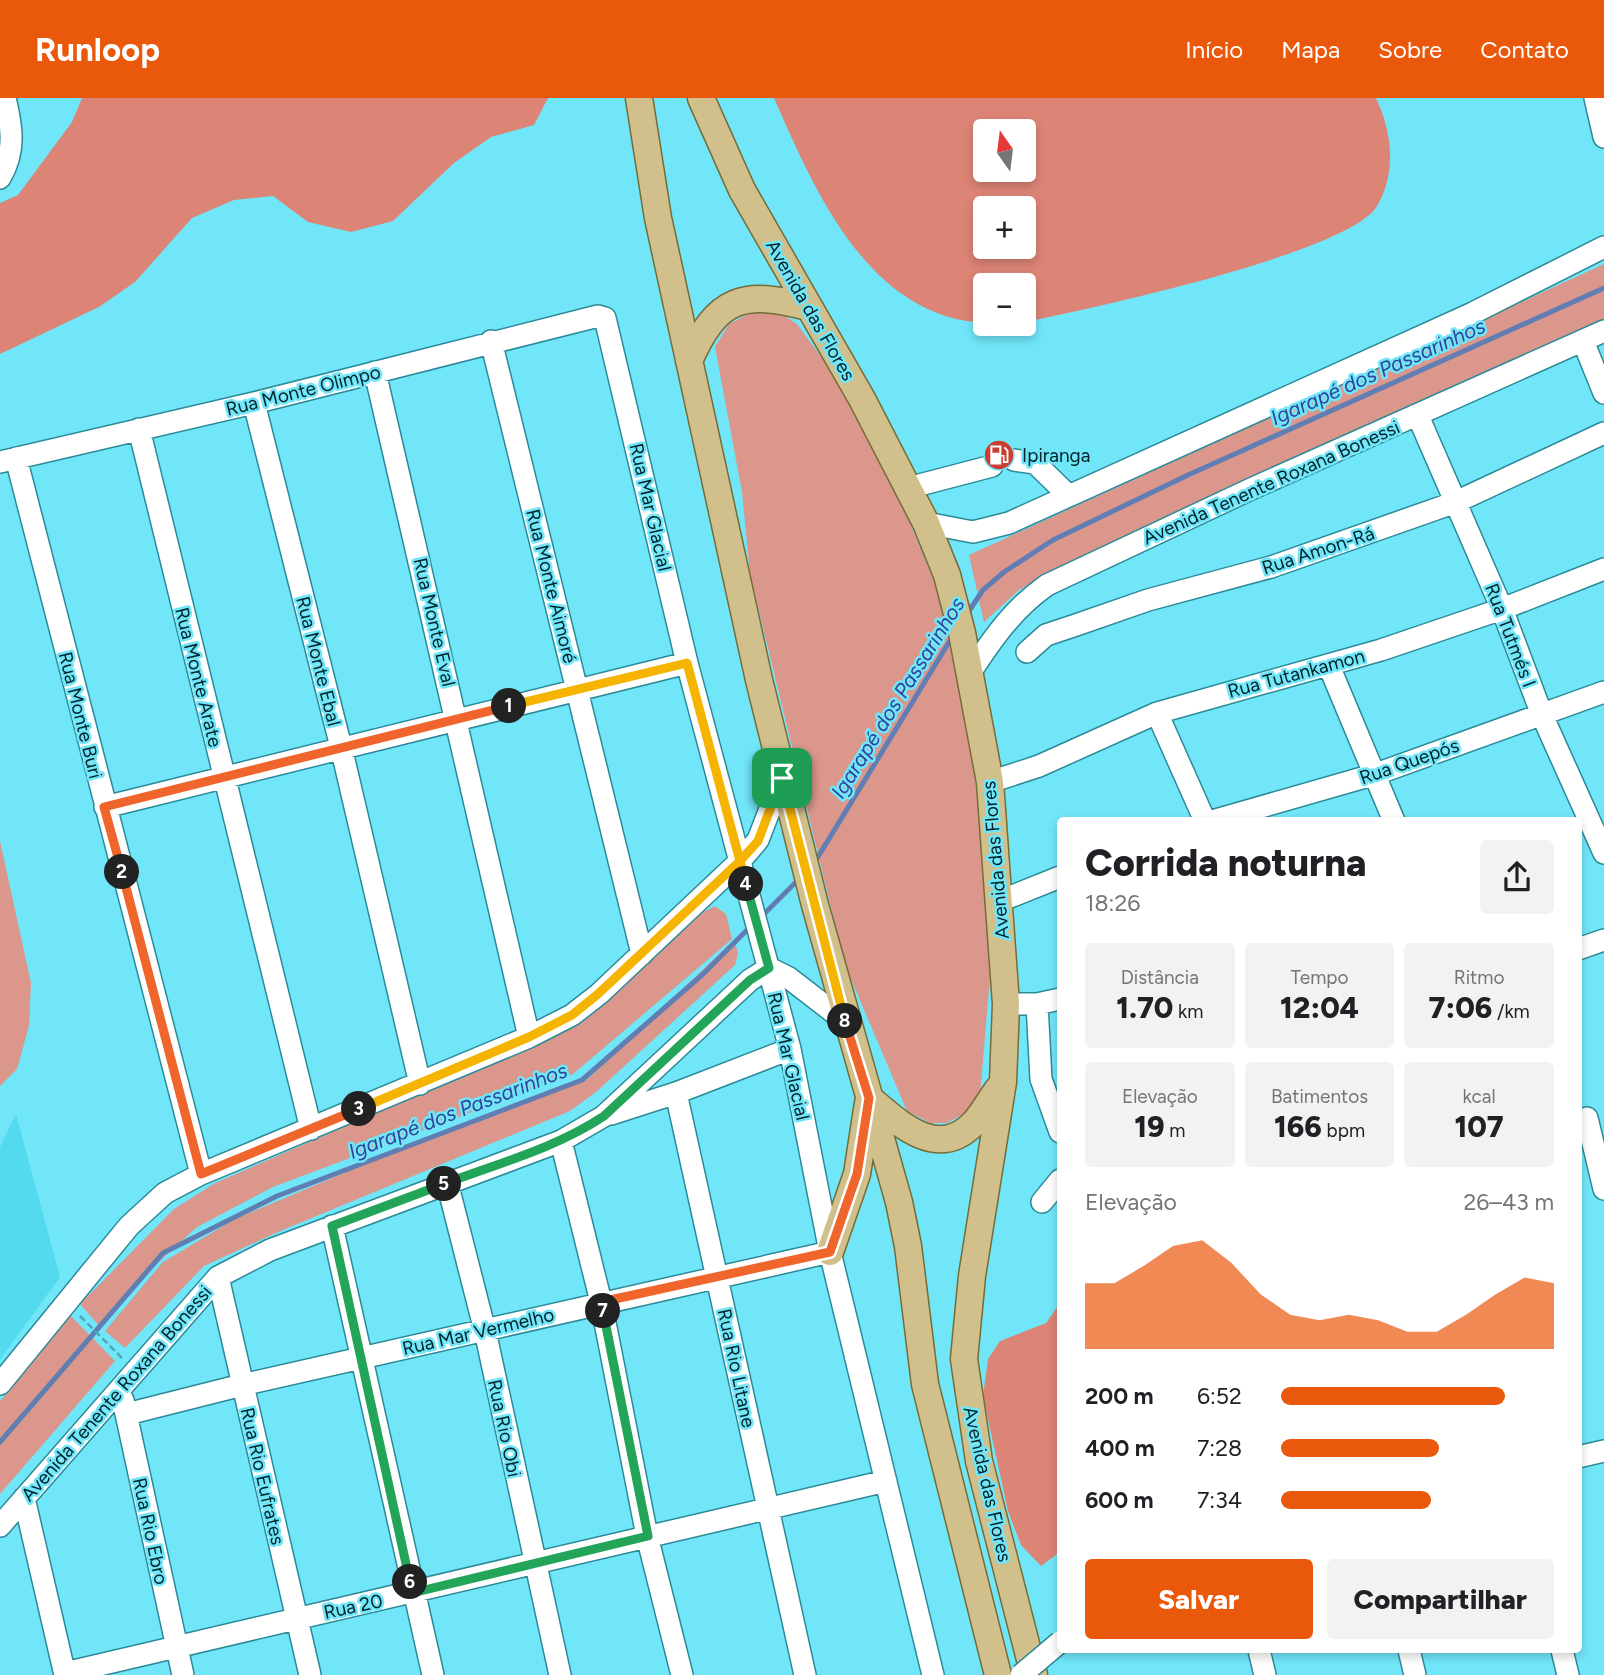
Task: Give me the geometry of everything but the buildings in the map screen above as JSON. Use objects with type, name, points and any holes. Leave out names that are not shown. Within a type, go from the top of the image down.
[{"type":"main road","name":"Avenida das Flores","points":[[639,98],[658,218],[782,778],[908,1246],[925,1384],[998,1675]]},
{"type":"main road","name":"Avenida das Flores","points":[[701,98],[742,190],[862,399],[926,523],[947,575],[962,633],[990,782],[1006,1004],[1003,1082],[972,1276],[964,1359],[979,1461],[1034,1675]]},
{"type":"main road","points":[[689,360],[709,321],[740,299],[776,299],[808,307]]},
{"type":"main road","points":[[830,1252],[857,1174],[869,1098],[921,1137],[942,1140],[973,1124],[1003,1082]]},
{"type":"street","points":[[0,178],[8,160],[13,132],[5,98]]},
{"type":"street","points":[[1595,98],[1604,137]]},
{"type":"street","points":[[926,523],[973,532],[1009,523],[1473,313],[1604,247]]},
{"type":"street","name":"Rua Monte Olimpo","points":[[8,460],[254,403],[491,341],[598,316],[605,318]]},
{"type":"street","name":"Rua Mar Glacial","points":[[605,318],[687,663],[790,1049],[830,1252],[933,1675]]},
{"type":"street","name":"Avenida Tenente Roxana Bonessi","points":[[970,673],[1006,619],[1023,601],[1048,585],[1251,489],[1604,331]]},
{"type":"street","name":"Rua Monte Aimoré","points":[[491,341],[642,954]]},
{"type":"street","points":[[1583,341],[1604,393]]},
{"type":"street","name":"Rua Monte Eval","points":[[375,372],[458,720],[529,1037]]},
{"type":"street","name":"Rua Monte Ebal","points":[[254,403],[341,747],[420,1083]]},
{"type":"street","name":"Rua Tutmés I","points":[[1418,416],[1502,609],[1542,715],[1590,816],[1604,853]]},
{"type":"street","name":"Rua Monte Arate","points":[[139,429],[311,1129]]},
{"type":"street","name":"Rua Amon-Rá","points":[[1027,652],[1046,635],[1148,600],[1271,566],[1456,502],[1604,433]]},
{"type":"street","name":"Rua Monte Buri","points":[[8,460],[104,807],[201,1174]]},
{"type":"street","points":[[1014,460],[1035,463],[1069,496]]},
{"type":"street","points":[[908,488],[992,466]]},
{"type":"street","name":"Rua Tutankamon","points":[[990,782],[1039,766],[1157,713],[1329,666],[1502,609],[1604,569]]},
{"type":"street","points":[[104,807],[687,663]]},
{"type":"street","points":[[1329,666],[1392,817]]},
{"type":"street","name":"Rua Quepós","points":[[1226,817],[1376,774],[1604,692]]},
{"type":"street","points":[[1157,713],[1203,817]]},
{"type":"street","points":[[0,1384],[65,1301],[129,1226],[165,1193],[201,1174],[529,1037],[572,1015],[642,954],[758,841],[782,778]]},
{"type":"street","points":[[1000,901],[1057,878]]},
{"type":"street","points":[[1582,948],[1604,940]]},
{"type":"street","points":[[769,968],[789,978],[846,1022]]},
{"type":"street","name":"Avenida Tenente Roxana Bonessi","points":[[0,1526],[218,1277],[270,1250],[561,1141],[604,1116],[750,980],[769,968]]},
{"type":"street","points":[[1006,1004],[1037,1004],[1057,1000]]},
{"type":"street","points":[[1037,1004],[1041,1079],[1057,1124]]},
{"type":"street","points":[[604,1116],[676,1093],[790,1049]]},
{"type":"street","name":"Rua Rio Litane","points":[[676,1093],[806,1675]]},
{"type":"street","points":[[1590,1118],[1604,1189]]},
{"type":"street","points":[[561,1141],[601,1302],[648,1536],[682,1675]]},
{"type":"street","name":"Rua Rio Obi","points":[[447,1182],[485,1331],[534,1564],[561,1675]]},
{"type":"street","points":[[1042,1202],[1057,1184]]},
{"type":"street","points":[[332,1226],[363,1357],[412,1593],[433,1675]]},
{"type":"street","name":"Rua Mar Vermelho","points":[[127,1414],[601,1302],[830,1252]]},
{"type":"street","name":"Rua Rio Eufrates","points":[[218,1277],[310,1675]]},
{"type":"street","name":"Rua Rio Ebro","points":[[121,1386],[183,1675]]},
{"type":"street","points":[[1582,1456],[1604,1451]]},
{"type":"street","name":"Rua 20","points":[[65,1674],[886,1481]]},
{"type":"street","points":[[24,1498],[65,1674]]},
{"type":"street","points":[[1021,1675],[1057,1645]]},
{"type":"street","points":[[1260,1653],[1265,1675]]},
{"type":"street","points":[[1410,1653],[1415,1675]]},
{"type":"street","points":[[1563,1653],[1568,1675]]},
{"type":"path","points":[[78,1314],[123,1359]]},
{"type":"shaded area","points":[[82,98],[548,98],[534,125],[491,137],[454,163],[393,221],[351,232],[308,222],[273,196],[234,200],[192,218],[135,282],[99,307],[0,354],[0,203],[18,195],[72,122]]},
{"type":"shaded area","points":[[774,98],[1376,98],[1386,124],[1390,152],[1388,180],[1377,206],[1357,224],[1319,242],[1213,277],[1036,319],[1036,273],[973,273],[973,321],[944,315],[908,298],[878,274],[851,243],[808,172]]},
{"type":"shaded area","points":[[1604,264],[1604,321],[1056,568],[1019,590],[984,622],[969,555]]},
{"type":"shaded area","points":[[754,311],[782,314],[797,324],[835,376],[878,446],[936,586],[957,670],[978,784],[991,966],[980,1095],[971,1110],[947,1123],[930,1123],[907,1111],[845,965],[750,574],[742,492],[715,347],[729,324]]},
{"type":"shaded area","points":[[0,841],[31,983],[29,1026],[17,1069],[0,1086]]},
{"type":"shaded area","points":[[715,906],[726,914],[732,939],[573,1074],[273,1187],[197,1227],[150,1270],[100,1327],[80,1304],[174,1209],[215,1183],[566,1030],[701,913]]},
{"type":"shaded area","points":[[734,940],[738,953],[735,965],[596,1092],[570,1111],[278,1232],[204,1266],[125,1348],[105,1331],[163,1262],[235,1219],[415,1143],[588,1079]]},
{"type":"shaded area","points":[[16,1114],[60,1277],[0,1360],[0,1147]]},
{"type":"shaded area","points":[[1057,1307],[1057,1554],[1041,1566],[1021,1545],[1008,1511],[983,1396],[988,1359],[1000,1341],[1046,1323]]},
{"type":"shaded area","points":[[69,1314],[115,1361],[0,1494],[0,1401]]},
{"type":"waterway","name":"Igarapé dos Passarinhos","points":[[967,614],[983,590],[1004,572],[1053,540],[1188,475],[1604,288]]},
{"type":"waterway","name":"Igarapé dos Passarinhos","points":[[813,865],[954,634]]},
{"type":"waterway","name":"Igarapé dos Passarinhos","points":[[761,917],[799,879]]},
{"type":"waterway","name":"Igarapé dos Passarinhos","points":[[0,1442],[163,1253],[277,1196],[582,1080],[702,975],[751,926]]},
{"type":"place","name":"Ipiranga","points":[[999,455]]},
{"type":"route","points":[[782,778],[773,808],[758,841],[740,861],[687,663],[104,807],[201,1174],[529,1037],[572,1015],[642,954],[740,861],[769,968],[750,980],[604,1116],[561,1141],[332,1226],[363,1357],[412,1593],[648,1536],[601,1302],[830,1252],[857,1174],[869,1098],[846,1022],[782,778]]}]
